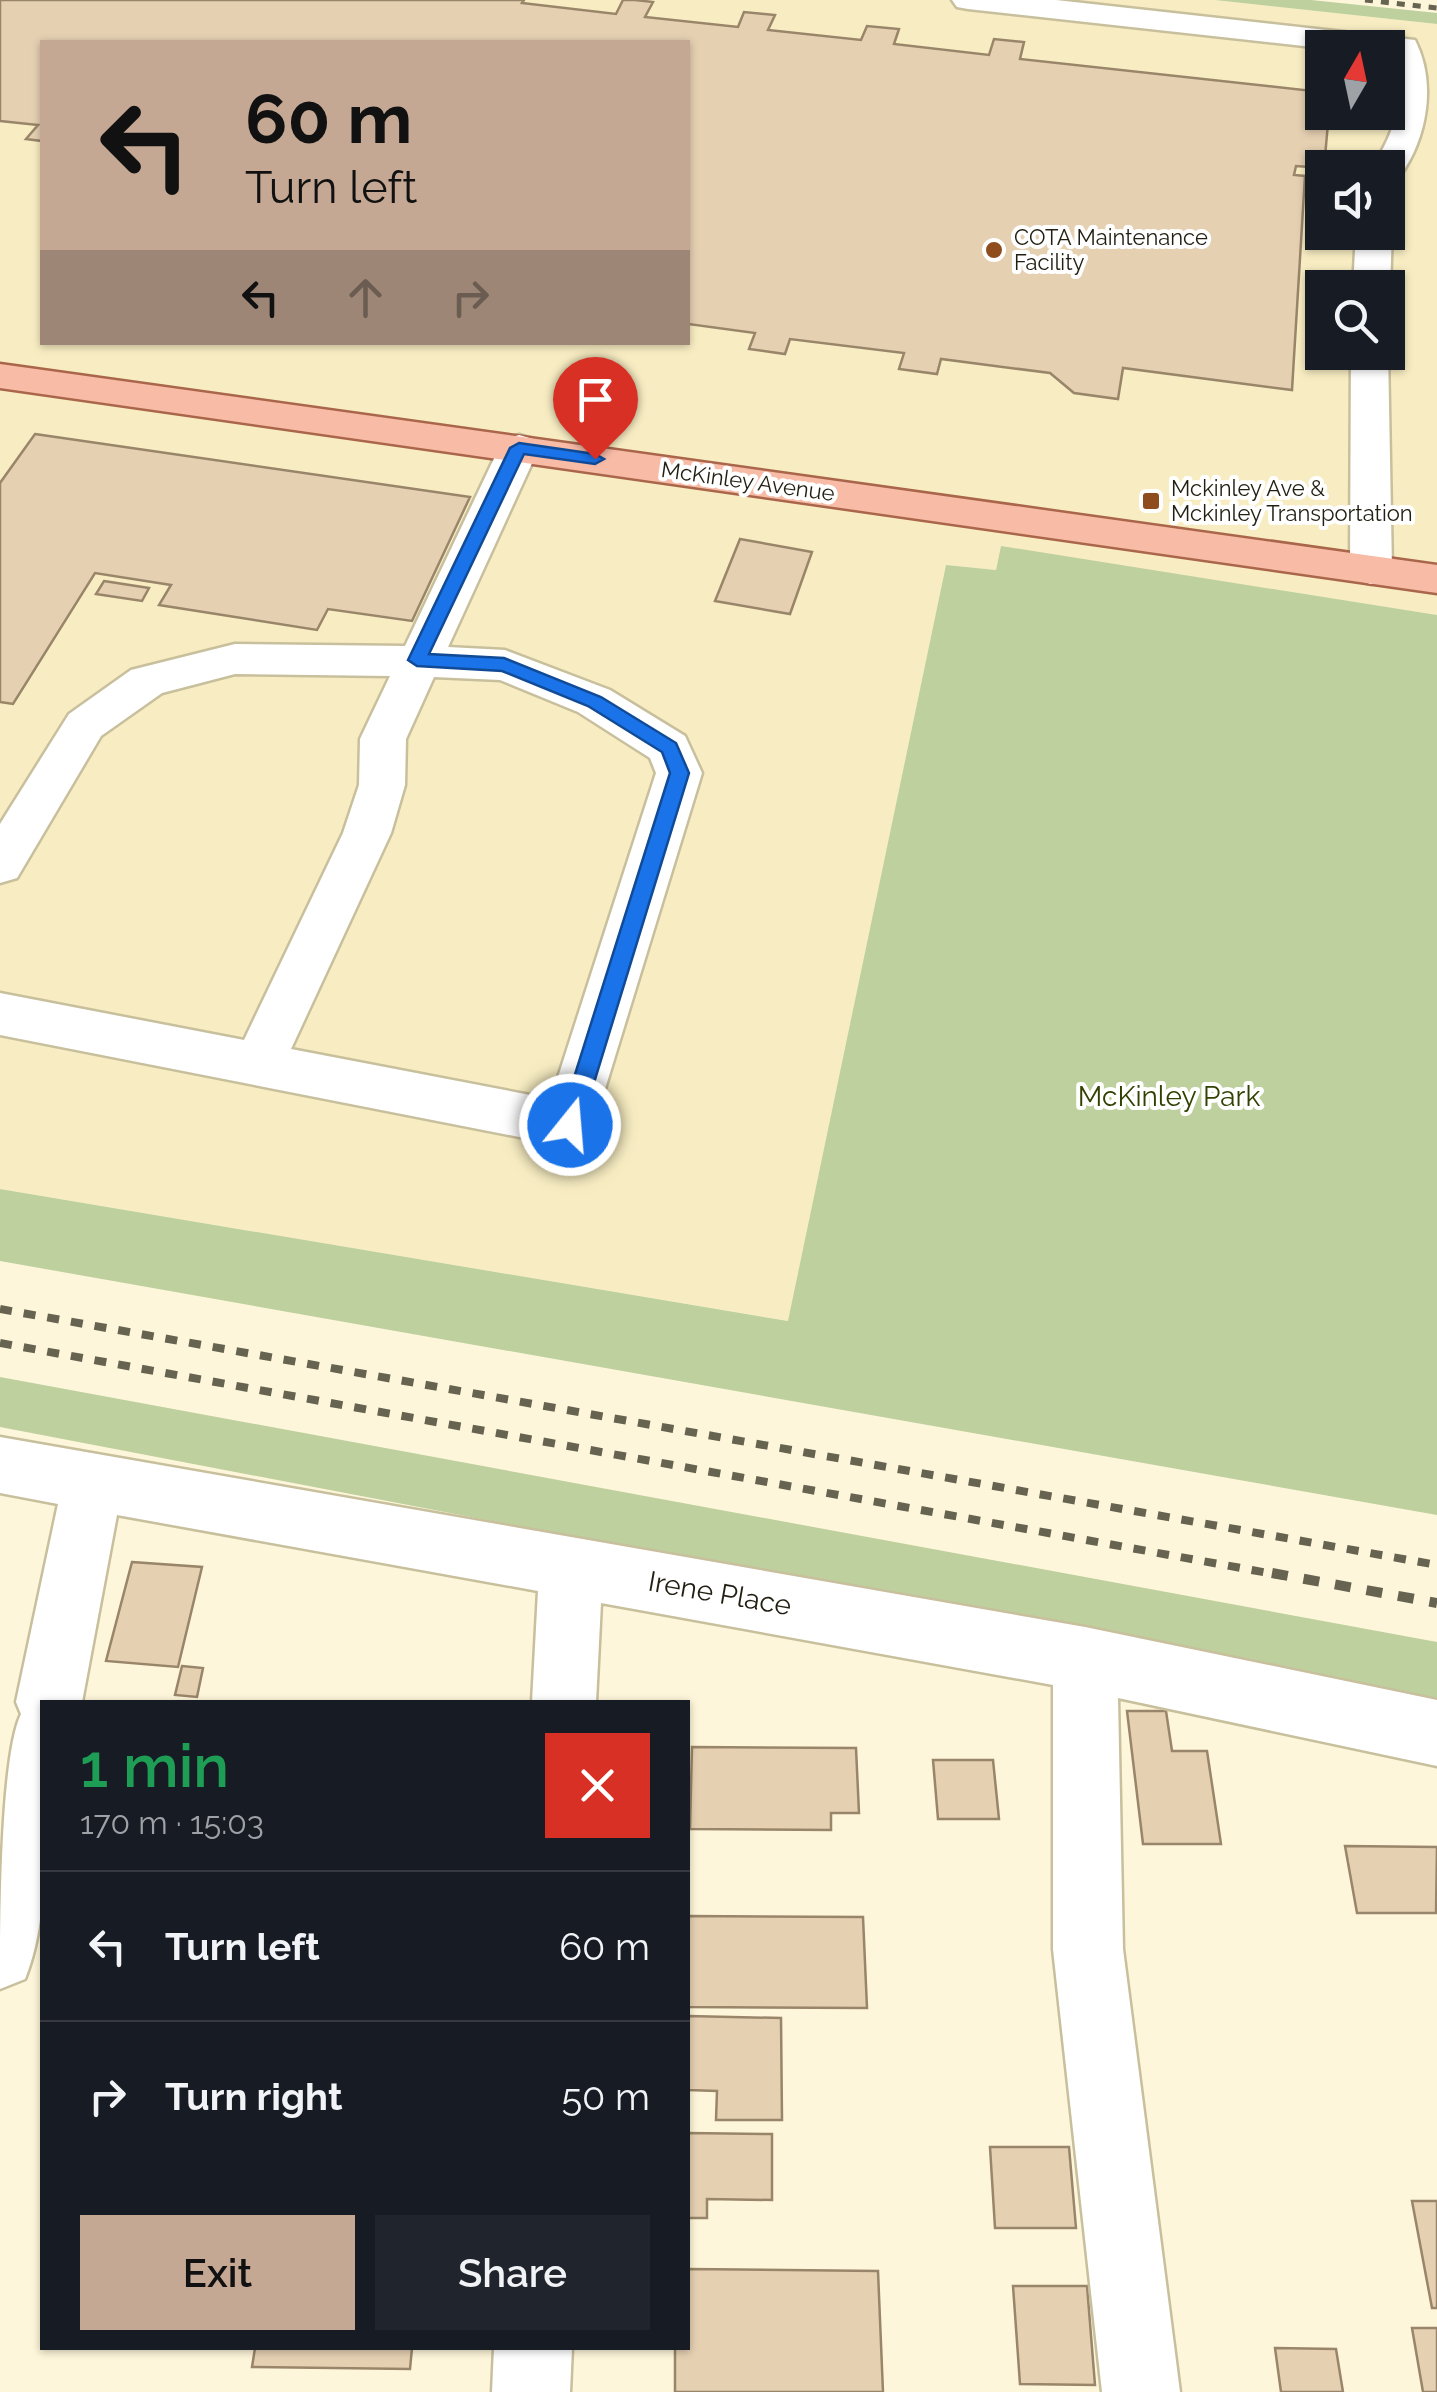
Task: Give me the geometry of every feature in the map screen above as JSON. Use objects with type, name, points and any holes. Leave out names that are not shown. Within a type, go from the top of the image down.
[{"type":"main road","name":"McKinley Avenue","points":[[0,376],[1437,580]]},
{"type":"street","points":[[968,0],[1305,37]]},
{"type":"street","points":[[1405,48],[1437,49]]},
{"type":"street","points":[[1398,150],[1414,121],[1416,94],[1405,52]]},
{"type":"street","points":[[1370,370],[1371,570]]},
{"type":"street","points":[[258,1065],[368,833],[382,785],[384,739],[417,660],[519,448]]},
{"type":"street","points":[[0,865],[85,725],[147,681],[236,659],[417,660],[504,665],[594,702],[670,748],[680,773],[570,1125],[0,1014]]},
{"type":"street","name":"Irene Place","points":[[0,1465],[1084,1659],[1437,1733]]},
{"type":"street","points":[[50,1700],[92,1483]]},
{"type":"street","points":[[564,1700],[571,1566]]},
{"type":"street","points":[[1084,1659],[1088,1949],[1142,2392]]},
{"type":"street","points":[[0,1954],[40,1748]]},
{"type":"street","points":[[531,2392],[533,2350]]},
{"type":"shaded area","points":[[0,0],[1215,0],[1437,24],[1437,615],[1001,547],[996,570],[946,565],[789,1321],[0,1189]]},
{"type":"green space","points":[[1215,0],[1311,0],[1437,13],[1437,24]]},
{"type":"green space","name":"McKinley Park","points":[[1001,546],[1437,615],[1437,1515],[0,1261],[0,1189],[788,1321],[946,565],[996,570]]},
{"type":"green space","points":[[0,1377],[1437,1642],[1437,1702],[0,1427]]},
{"type":"building","name":"COTA Maintenance Facility","points":[[0,0],[524,0],[522,3],[616,14],[623,0],[635,0],[653,2],[645,17],[738,27],[744,12],[775,15],[768,30],[861,40],[867,26],[899,29],[894,44],[989,55],[994,39],[1024,42],[1020,59],[1305,90],[1305,130],[1327,130],[1326,150],[1305,150],[1305,167],[1296,166],[1294,175],[1305,176],[1292,390],[1123,368],[1118,399],[1074,393],[1050,373],[941,359],[937,374],[899,369],[904,353],[790,339],[785,354],[749,349],[755,333],[690,324],[690,40],[40,40],[40,141],[26,139],[38,125],[0,121]]},
{"type":"building","points":[[35,434],[470,497],[412,621],[328,609],[317,630],[159,605],[171,585],[95,573],[13,704],[0,702],[0,483]]},
{"type":"building","points":[[740,539],[812,552],[790,614],[715,601]]},
{"type":"building","points":[[104,581],[149,588],[142,601],[96,594]]},
{"type":"building","points":[[132,1562],[202,1567],[178,1667],[106,1661]]},
{"type":"building","points":[[182,1666],[203,1668],[197,1697],[175,1695]]},
{"type":"building","points":[[1127,1711],[1166,1711],[1172,1751],[1207,1751],[1221,1844],[1143,1844]]},
{"type":"building","points":[[692,1747],[856,1748],[859,1813],[831,1813],[831,1830],[690,1829]]},
{"type":"building","points":[[933,1760],[993,1760],[999,1819],[938,1819]]},
{"type":"building","points":[[1345,1846],[1437,1847],[1436,1913],[1357,1913]]},
{"type":"building","points":[[690,1916],[863,1917],[867,2008],[690,2007]]},
{"type":"building","points":[[690,2016],[781,2018],[782,2120],[716,2120],[717,2091],[690,2090]]},
{"type":"building","points":[[690,2133],[772,2134],[772,2200],[707,2199],[707,2218],[690,2218]]},
{"type":"building","points":[[990,2147],[1069,2147],[1076,2228],[995,2228]]},
{"type":"building","points":[[1412,2201],[1437,2201],[1437,2308],[1432,2308]]},
{"type":"building","points":[[690,2269],[878,2271],[883,2392],[675,2392],[675,2350],[690,2350]]},
{"type":"building","points":[[1013,2286],[1087,2286],[1095,2385],[1020,2384]]},
{"type":"building","points":[[1412,2328],[1437,2328],[1437,2392],[1423,2392]]},
{"type":"building","points":[[1275,2348],[1336,2349],[1343,2392],[1281,2392]]},
{"type":"building","points":[[255,2350],[412,2350],[410,2369],[252,2367]]},
{"type":"railway","points":[[1365,0],[1437,8]]},
{"type":"railway","points":[[0,1309],[1437,1565]]},
{"type":"railway","points":[[0,1343],[1285,1576]]},
{"type":"railway","points":[[1272,1573],[1437,1603]]},
{"type":"place","name":"COTA Maintenance Facility","points":[[994,250]]},
{"type":"place","name":"Mckinley Ave & Mckinley Transportation","points":[[1151,501]]},
{"type":"route","points":[[570,1125],[680,773],[670,748],[594,702],[504,665],[417,660],[519,448],[595,459]]}]
